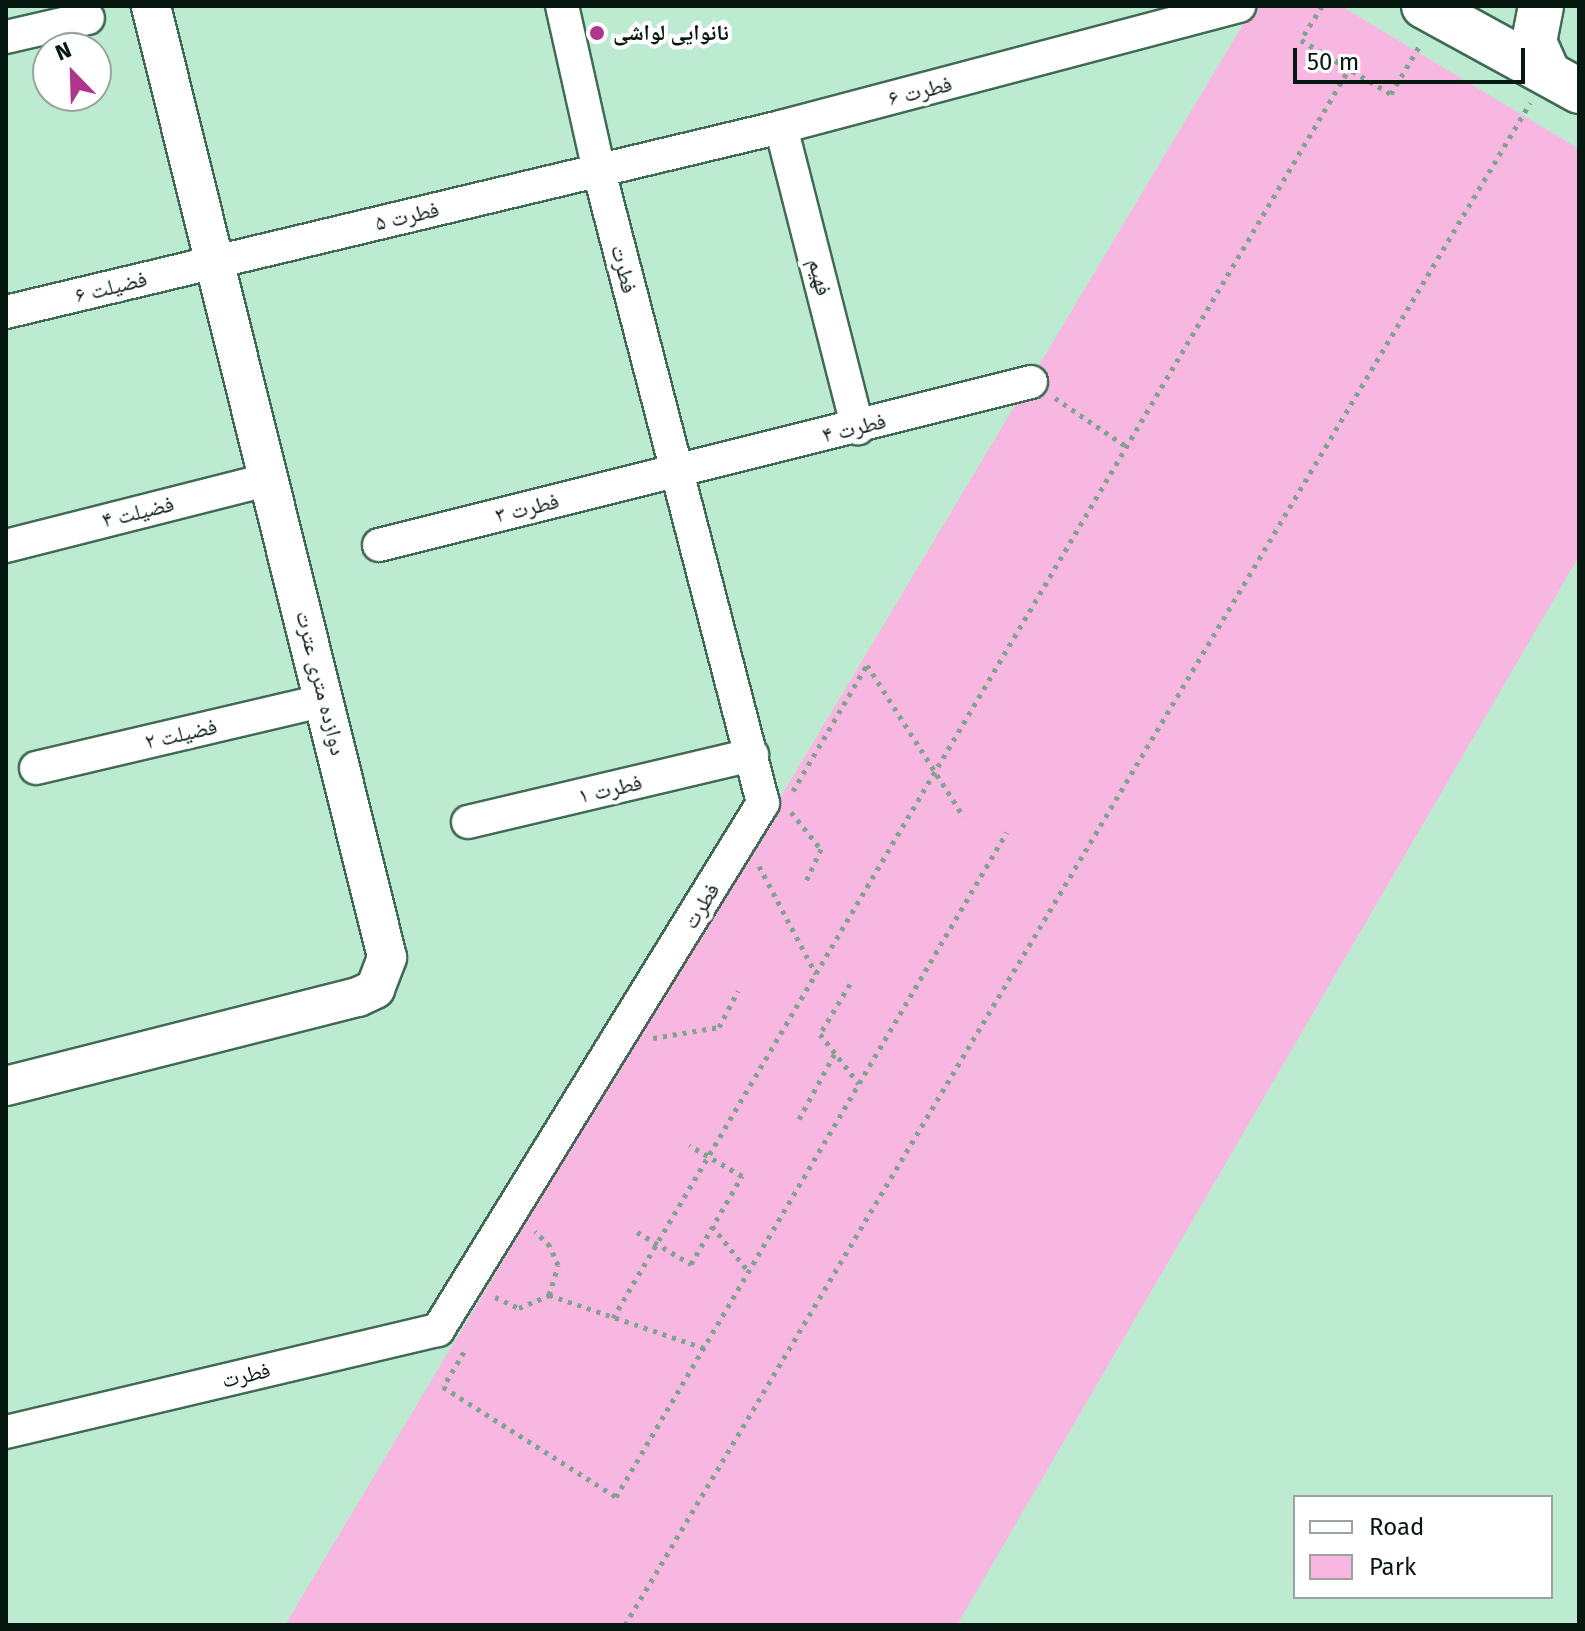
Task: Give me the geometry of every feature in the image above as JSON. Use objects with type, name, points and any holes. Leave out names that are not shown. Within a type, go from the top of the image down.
[{"type":"main road","points":[[1541,6],[1534,42],[1563,82]]},
{"type":"main road","points":[[1431,10],[1563,82]]},
{"type":"street","name":"دوازده متری عترت","points":[[6,1086],[375,989],[384,975],[385,941],[151,6]]},
{"type":"street","name":"فطرت","points":[[6,1432],[438,1330],[763,803],[599,171],[562,6]]},
{"type":"street","name":"فطرت ۶","points":[[599,171],[781,127],[1239,6]]},
{"type":"street","points":[[6,37],[88,18]]},
{"type":"street","name":"فهیم","points":[[781,127],[858,428]]},
{"type":"street","name":"فطرت ۵","points":[[215,261],[599,171]]},
{"type":"street","name":"فضیلت ۶","points":[[6,312],[215,261]]},
{"type":"street","name":"فطرت ۴","points":[[675,471],[858,428],[1031,382]]},
{"type":"street","name":"فطرت ۳","points":[[379,545],[675,471]]},
{"type":"street","name":"فضیلت ۴","points":[[6,546],[270,479]]},
{"type":"street","name":"فضیلت ۲","points":[[36,768],[325,700]]},
{"type":"street","name":"فطرت ۱","points":[[468,822],[752,755]]},
{"type":"path","points":[[1322,6],[1301,40],[1391,94],[1431,10]]},
{"type":"path","points":[[613,1318],[1349,69]]},
{"type":"path","points":[[625,1625],[1563,82]]},
{"type":"path","points":[[1031,382],[1127,447]]},
{"type":"path","points":[[867,665],[964,817]]},
{"type":"path","points":[[785,805],[821,849],[805,883]]},
{"type":"path","points":[[443,1387],[616,1497],[1007,832]]},
{"type":"path","points":[[744,837],[817,974]]},
{"type":"path","points":[[850,984],[820,1034],[859,1084]]},
{"type":"path","points":[[648,1038],[719,1027],[738,991]]},
{"type":"path","points":[[799,1119],[835,1053]]},
{"type":"path","points":[[637,1232],[691,1264],[742,1176],[689,1145]]},
{"type":"path","points":[[712,1226],[749,1272]]},
{"type":"path","points":[[535,1231],[550,1246],[558,1265],[549,1295]]},
{"type":"path","points":[[495,1297],[519,1308],[549,1295],[704,1348]]},
{"type":"green space","points":[[1254,6],[1341,6],[1579,149],[1579,556],[957,1625],[285,1625]]},
{"type":"place","name":"نانوایی لواشی","points":[[597,33]]}]
